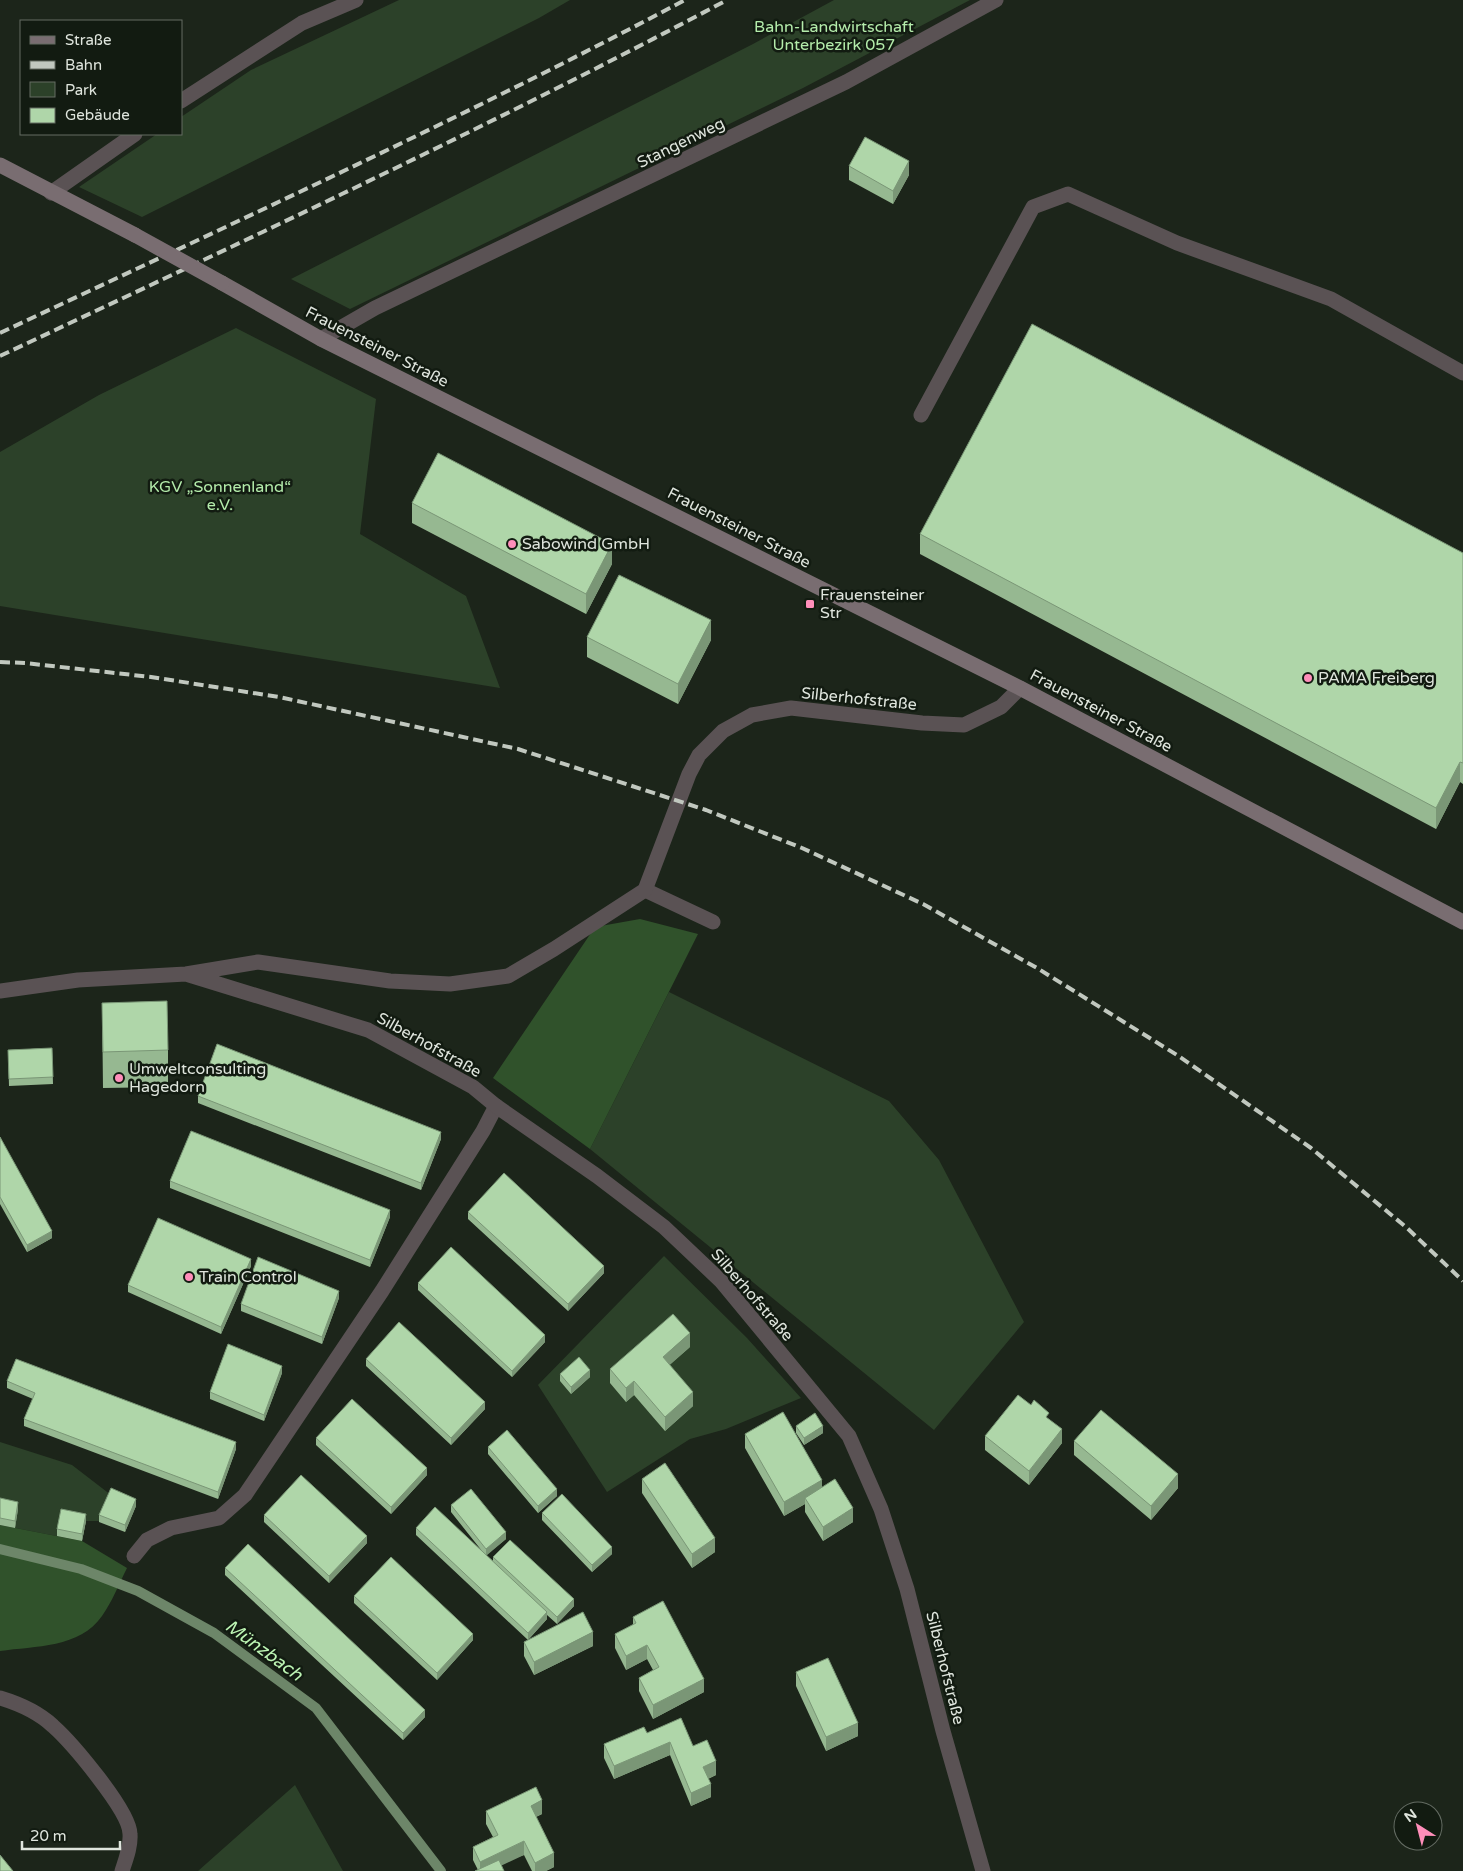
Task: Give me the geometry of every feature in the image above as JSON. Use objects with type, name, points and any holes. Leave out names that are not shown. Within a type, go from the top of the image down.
[{"type":"main road","name":"Frauensteiner Straße","points":[[0,165],[222,282],[321,339],[1020,688],[1463,922]]},
{"type":"street","points":[[182,99],[302,23],[356,0]]},
{"type":"street","name":"Stangenweg","points":[[321,339],[376,308],[846,82],[996,0]]},
{"type":"street","points":[[52,193],[134,135]]},
{"type":"street","points":[[921,415],[1033,206],[1068,194],[1177,243],[1331,299],[1463,373]]},
{"type":"street","name":"Silberhofstraße","points":[[0,991],[78,980],[186,974],[258,962],[390,981],[450,984],[508,976],[645,890],[698,755],[723,731],[752,715],[791,708],[922,723],[964,725],[1001,707],[1020,688]]},
{"type":"street","points":[[645,890],[713,922]]},
{"type":"street","name":"Silberhofstraße","points":[[186,974],[368,1030],[473,1087],[496,1106],[597,1176],[671,1234],[721,1281],[850,1436],[881,1509],[907,1589],[943,1731],[983,1871]]},
{"type":"street","points":[[134,1556],[148,1540],[171,1528],[219,1518],[245,1495],[387,1283],[483,1131],[496,1106]]},
{"type":"street","points":[[0,1698],[24,1705],[53,1726],[103,1783],[119,1806],[131,1832],[122,1871]]},
{"type":"green space","points":[[399,0],[570,0],[539,18],[142,217],[79,187],[156,135],[182,135],[182,116],[251,70]]},
{"type":"green space","name":"Bahn-Landwirtschaft Unterbezirk 057","points":[[834,0],[970,0],[803,88],[350,309],[291,279],[753,44]]},
{"type":"green space","name":"KGV „Sonnenland“ e.V.","points":[[236,328],[376,399],[360,534],[466,596],[500,688],[0,606],[0,452],[99,395]]},
{"type":"green space","points":[[640,919],[698,934],[590,1149],[493,1078],[595,927]]},
{"type":"green space","points":[[669,992],[889,1101],[939,1160],[1024,1322],[934,1430],[590,1149]]},
{"type":"green space","points":[[664,1256],[747,1338],[801,1398],[726,1429],[690,1439],[607,1492],[538,1385]]},
{"type":"green space","points":[[0,1442],[72,1465],[111,1495],[99,1521],[86,1521],[82,1541],[0,1525]]},
{"type":"green space","points":[[0,1525],[82,1541],[127,1568],[109,1605],[93,1626],[82,1634],[56,1644],[0,1651]]},
{"type":"green space","points":[[295,1785],[343,1871],[198,1871]]},
{"type":"building","points":[[865,137],[909,161],[893,191],[849,166]]},
{"type":"building","name":"PAMA Freiberg","points":[[1032,324],[1463,553],[1463,763],[1460,762],[1436,808],[920,534]]},
{"type":"building","name":"Sabowind GmbH","points":[[438,453],[612,544],[586,594],[412,503]]},
{"type":"building","points":[[619,575],[711,620],[678,684],[587,637]]},
{"type":"building","points":[[167,1001],[168,1050],[103,1052],[102,1003]]},
{"type":"building","points":[[217,1044],[441,1132],[421,1183],[198,1096]]},
{"type":"building","points":[[52,1048],[53,1077],[9,1079],[8,1050]]},
{"type":"building","points":[[191,1131],[390,1210],[370,1260],[170,1181]]},
{"type":"building","points":[[0,1137],[52,1231],[27,1245],[0,1197]]},
{"type":"building","points":[[504,1173],[604,1266],[568,1304],[468,1212]]},
{"type":"building","points":[[158,1218],[251,1259],[221,1327],[128,1285]]},
{"type":"building","points":[[451,1247],[545,1335],[512,1371],[418,1283]]},
{"type":"building","points":[[258,1257],[339,1291],[322,1337],[241,1304]]},
{"type":"building","points":[[673,1314],[690,1333],[663,1357],[693,1392],[665,1417],[634,1381],[626,1388],[610,1369]]},
{"type":"building","points":[[399,1322],[485,1402],[451,1438],[366,1359]]},
{"type":"building","points":[[228,1344],[282,1366],[264,1415],[210,1392]]},
{"type":"building","points":[[579,1357],[590,1370],[571,1387],[560,1374]]},
{"type":"building","points":[[16,1359],[236,1442],[218,1492],[24,1419],[35,1393],[7,1381]]},
{"type":"building","points":[[1018,1395],[1031,1405],[1034,1400],[1049,1413],[1046,1417],[1062,1429],[1029,1471],[985,1436]]},
{"type":"building","points":[[352,1399],[427,1468],[391,1507],[316,1438]]},
{"type":"building","points":[[1101,1410],[1178,1474],[1151,1506],[1074,1441]]},
{"type":"building","points":[[783,1412],[822,1480],[784,1502],[745,1434]]},
{"type":"building","points":[[815,1413],[823,1426],[804,1438],[796,1426]]},
{"type":"building","points":[[507,1430],[557,1489],[538,1506],[488,1447]]},
{"type":"building","points":[[665,1463],[715,1538],[692,1554],[642,1479]]},
{"type":"building","points":[[301,1475],[367,1536],[329,1576],[264,1515]]},
{"type":"building","points":[[835,1479],[853,1508],[823,1527],[805,1498]]},
{"type":"building","points":[[111,1488],[136,1499],[125,1525],[99,1515]]},
{"type":"building","points":[[471,1489],[506,1532],[486,1549],[451,1505]]},
{"type":"building","points":[[562,1494],[612,1547],[592,1565],[542,1513]]},
{"type":"building","points":[[0,1498],[18,1502],[15,1521],[0,1518]]},
{"type":"building","points":[[435,1507],[547,1612],[528,1633],[416,1528]]},
{"type":"building","points":[[61,1509],[86,1514],[82,1534],[57,1529]]},
{"type":"building","points":[[510,1540],[574,1599],[557,1617],[493,1557]]},
{"type":"building","points":[[248,1544],[425,1710],[403,1733],[225,1568]]},
{"type":"building","points":[[391,1557],[473,1634],[437,1673],[354,1596]]},
{"type":"building","points":[[663,1601],[704,1679],[653,1705],[639,1678],[659,1667],[647,1645],[626,1656],[615,1634],[636,1623],[633,1617]]},
{"type":"building","points":[[583,1612],[593,1632],[534,1662],[524,1642]]},
{"type":"building","points":[[828,1658],[858,1723],[826,1737],[796,1672]]},
{"type":"building","points":[[681,1718],[693,1746],[707,1740],[716,1761],[703,1767],[711,1784],[691,1793],[670,1742],[614,1766],[604,1744],[644,1727],[647,1733]]},
{"type":"building","points":[[536,1787],[542,1800],[531,1806],[554,1853],[535,1863],[524,1841],[480,1862],[473,1847],[498,1835],[486,1811]]},
{"type":"building","points":[[0,1855],[13,1871],[0,1871]]},
{"type":"building","points":[[499,1860],[504,1871],[475,1871]]},
{"type":"waterway","name":"Münzbach","points":[[0,1549],[81,1569],[138,1591],[214,1633],[316,1708],[441,1871]]},
{"type":"railway","points":[[0,333],[430,129],[685,0]]},
{"type":"railway","points":[[0,356],[457,138],[727,0]]},
{"type":"railway","points":[[0,662],[151,677],[279,697],[518,749],[706,810],[802,848],[923,904],[1037,968],[1177,1055],[1311,1148],[1407,1228],[1463,1281]]},
{"type":"place","name":"Sabowind GmbH","points":[[512,544]]},
{"type":"place","name":"Frauensteiner Str","points":[[810,604]]},
{"type":"place","name":"PAMA Freiberg","points":[[1308,678]]},
{"type":"place","name":"Umweltconsulting Hagedorn","points":[[119,1078]]},
{"type":"place","name":"Train Control","points":[[189,1277]]}]
